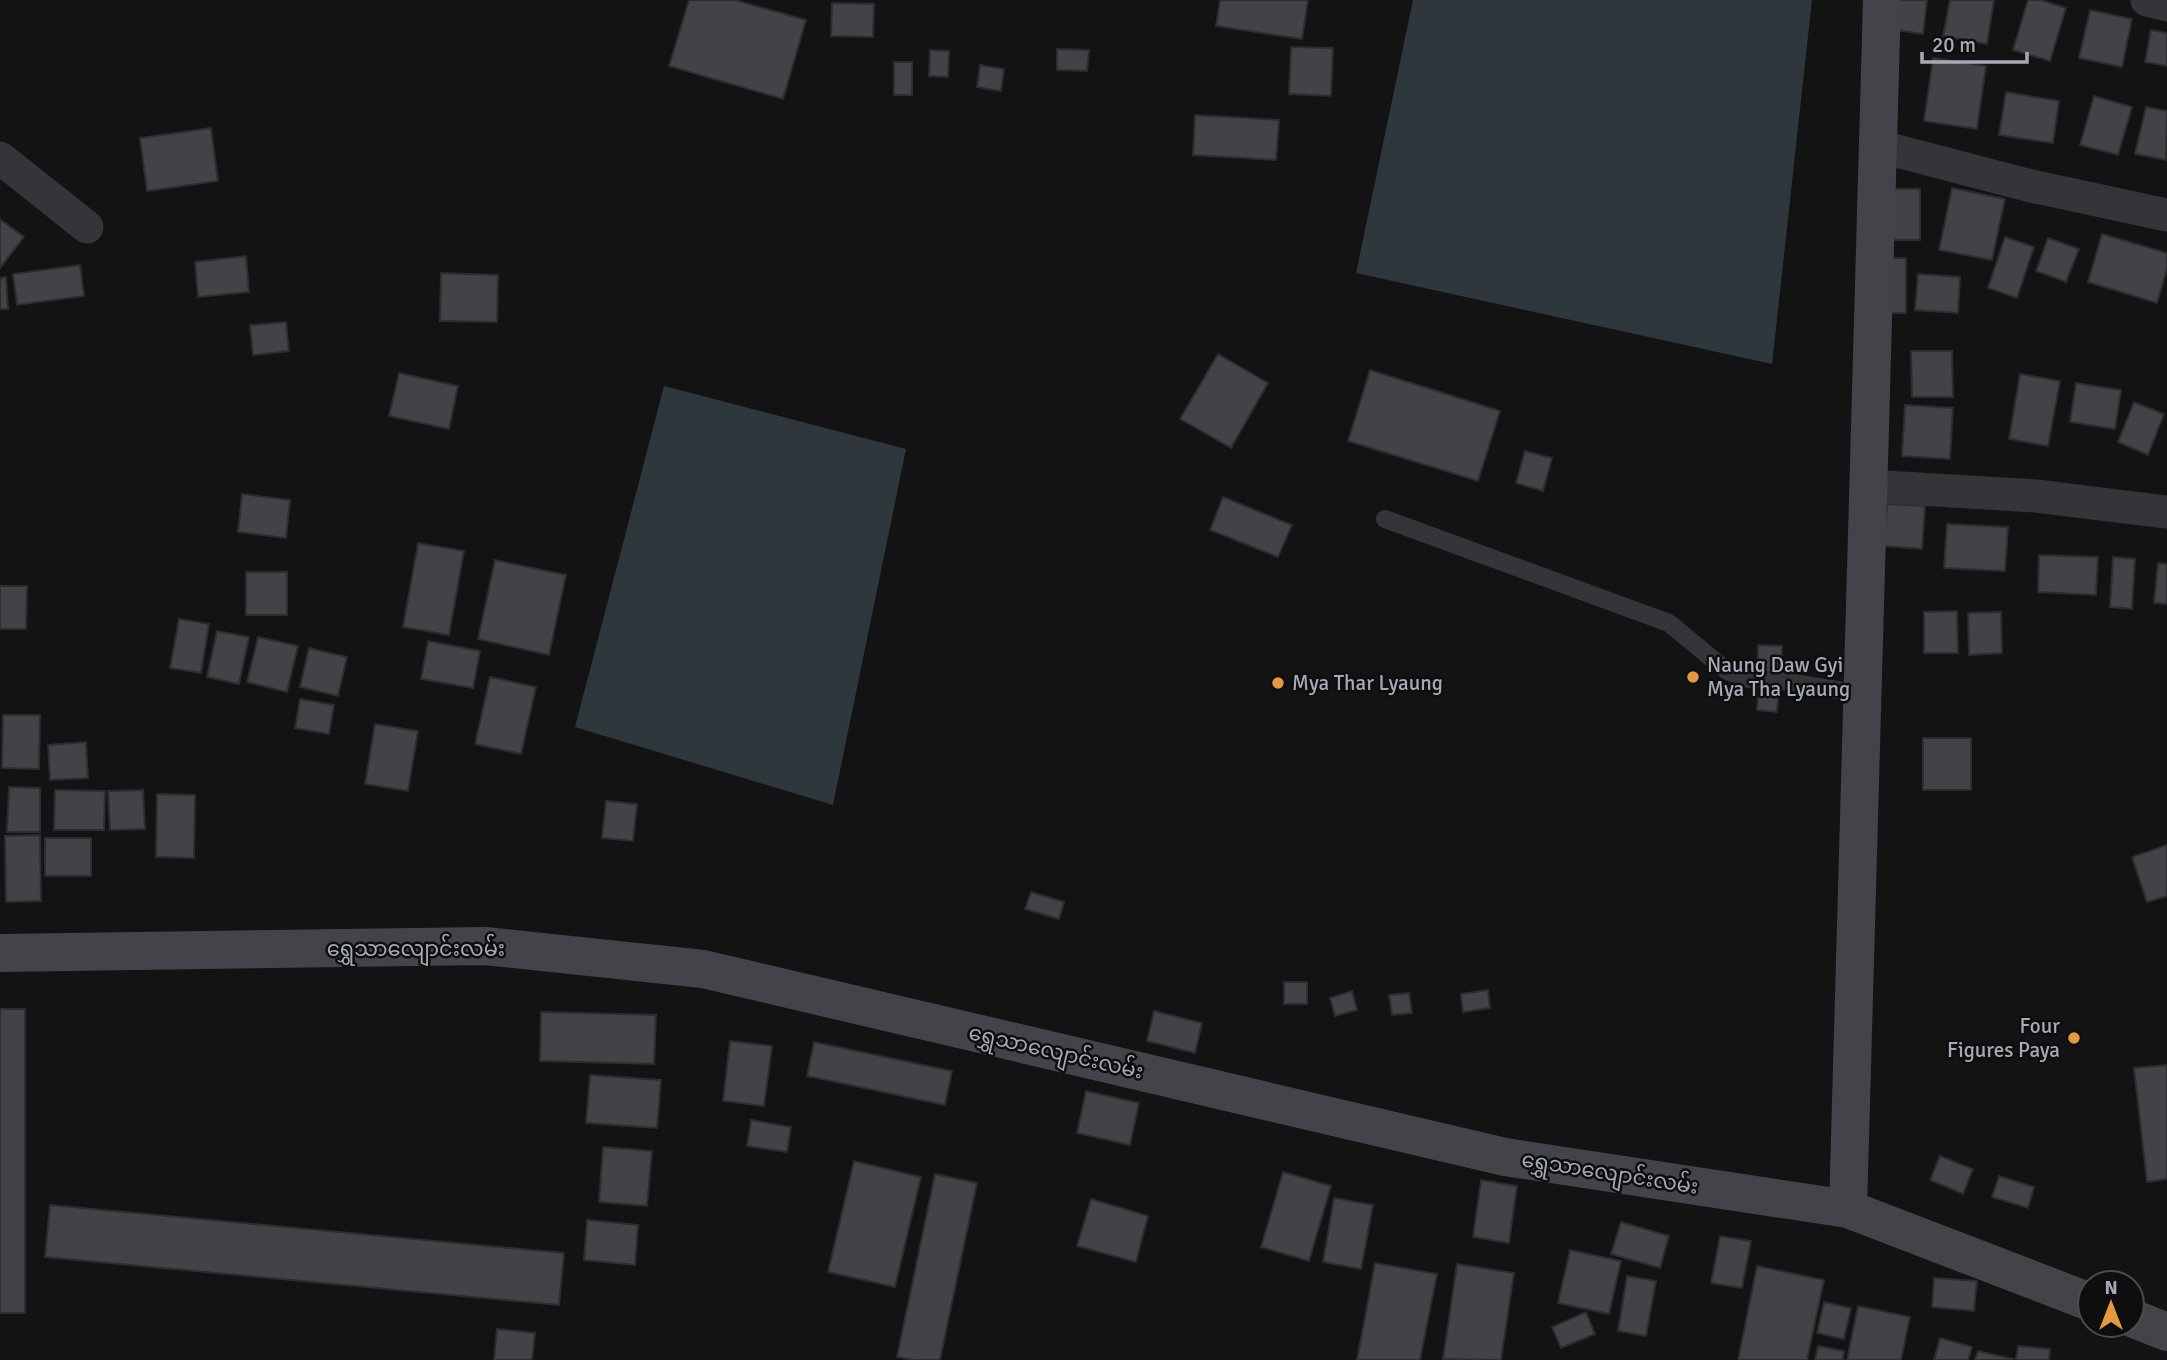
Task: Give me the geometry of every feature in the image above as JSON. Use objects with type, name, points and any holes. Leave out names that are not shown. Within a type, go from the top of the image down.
[{"type":"street","points":[[1848,1209],[1882,0]]},
{"type":"street","points":[[2147,0],[2167,5]]},
{"type":"street","points":[[1878,146],[2032,186],[2167,215]]},
{"type":"street","points":[[0,158],[87,227]]},
{"type":"street","points":[[1868,486],[2036,496],[2167,512]]},
{"type":"street","name":"ရွှေသာလျောင်းလမ်း","points":[[0,953],[485,946],[703,969],[1505,1157],[1848,1209],[2076,1297]]},
{"type":"street","points":[[2146,1324],[2167,1332]]},
{"type":"lane","points":[[1385,519],[1669,623],[1727,671],[1749,679],[1774,680],[1862,694]]},
{"type":"shaded area","points":[[1413,0],[1812,0],[1772,364],[1356,273]]},
{"type":"shaded area","points":[[664,386],[906,449],[833,805],[575,727]]},
{"type":"building","points":[[689,0],[735,0],[806,20],[783,99],[669,66]]},
{"type":"building","points":[[1220,0],[1308,0],[1302,39],[1216,26]]},
{"type":"building","points":[[1893,0],[1927,0],[1923,34],[1889,29]]},
{"type":"building","points":[[1950,0],[1994,0],[1987,44],[1943,36]]},
{"type":"building","points":[[2028,0],[2041,0],[2066,8],[2050,61],[2013,50]]},
{"type":"building","points":[[832,3],[874,4],[873,37],[831,36]]},
{"type":"building","points":[[2090,10],[2132,19],[2122,67],[2079,58]]},
{"type":"building","points":[[2151,30],[2167,33],[2167,66],[2145,62]]},
{"type":"building","points":[[1291,47],[1333,48],[1331,96],[1289,94]]},
{"type":"building","points":[[1057,49],[1089,50],[1087,71],[1057,70]]},
{"type":"building","points":[[930,50],[949,51],[948,77],[929,76]]},
{"type":"building","points":[[1933,58],[1986,66],[1977,129],[1924,121]]},
{"type":"building","points":[[894,62],[912,62],[912,95],[894,95]]},
{"type":"building","points":[[980,65],[1004,69],[1001,91],[977,87]]},
{"type":"building","points":[[2006,92],[2059,101],[2053,143],[1999,135]]},
{"type":"building","points":[[2094,96],[2132,107],[2118,155],[2080,145]]},
{"type":"building","points":[[2146,107],[2167,111],[2166,160],[2135,154]]},
{"type":"building","points":[[1195,115],[1279,120],[1276,160],[1193,155]]},
{"type":"building","points":[[211,128],[218,181],[147,191],[140,138]]},
{"type":"building","points":[[1952,188],[2005,199],[1992,260],[1939,250]]},
{"type":"building","points":[[1888,189],[1920,189],[1920,240],[1888,240]]},
{"type":"building","points":[[0,219],[24,237],[0,268]]},
{"type":"building","points":[[2102,234],[2167,253],[2167,269],[2157,303],[2088,282]]},
{"type":"building","points":[[2005,237],[2034,247],[2017,298],[1988,288]]},
{"type":"building","points":[[2048,238],[2079,249],[2066,282],[2036,271]]},
{"type":"building","points":[[246,256],[249,292],[198,297],[195,262]]},
{"type":"building","points":[[1881,258],[1906,258],[1906,313],[1881,313]]},
{"type":"building","points":[[80,265],[84,296],[17,305],[13,274]]},
{"type":"building","points":[[441,273],[498,275],[497,322],[440,321]]},
{"type":"building","points":[[1918,274],[1960,277],[1958,313],[1915,310]]},
{"type":"building","points":[[6,277],[8,309],[0,309],[0,278]]},
{"type":"building","points":[[286,322],[289,351],[253,355],[250,325]]},
{"type":"building","points":[[1911,351],[1952,351],[1953,397],[1912,397]]},
{"type":"building","points":[[1218,354],[1268,383],[1231,448],[1180,419]]},
{"type":"building","points":[[1370,370],[1500,411],[1478,481],[1348,441]]},
{"type":"building","points":[[399,373],[458,386],[449,429],[389,416]]},
{"type":"building","points":[[2020,374],[2060,381],[2048,446],[2009,439]]},
{"type":"building","points":[[2076,383],[2121,390],[2115,429],[2070,422]]},
{"type":"building","points":[[2134,402],[2164,414],[2148,455],[2118,442]]},
{"type":"building","points":[[1905,405],[1953,408],[1950,459],[1902,456]]},
{"type":"building","points":[[1525,451],[1552,458],[1543,491],[1516,483]]},
{"type":"building","points":[[242,494],[290,500],[286,538],[238,532]]},
{"type":"building","points":[[1223,497],[1292,525],[1278,557],[1210,530]]},
{"type":"building","points":[[1887,504],[1925,506],[1922,549],[1884,546]]},
{"type":"building","points":[[1947,524],[2008,527],[2005,571],[1944,568]]},
{"type":"building","points":[[418,543],[464,551],[449,635],[403,627]]},
{"type":"building","points":[[2039,555],[2098,557],[2096,595],[2038,592]]},
{"type":"building","points":[[2113,557],[2135,559],[2132,609],[2110,607]]},
{"type":"building","points":[[495,560],[566,575],[549,655],[478,639]]},
{"type":"building","points":[[2158,563],[2167,564],[2167,604],[2154,603]]},
{"type":"building","points":[[246,572],[287,572],[287,615],[246,615]]},
{"type":"building","points":[[0,586],[27,586],[26,629],[0,629]]},
{"type":"building","points":[[1957,611],[1958,653],[1924,653],[1924,612]]},
{"type":"building","points":[[2001,612],[2002,653],[1969,655],[1968,613]]},
{"type":"building","points":[[179,619],[209,624],[201,673],[170,668]]},
{"type":"building","points":[[217,631],[249,637],[239,684],[207,677]]},
{"type":"building","points":[[258,637],[298,646],[287,692],[247,682]]},
{"type":"building","points":[[428,641],[480,651],[473,688],[421,679]]},
{"type":"building","points":[[1758,645],[1782,646],[1781,676],[1757,675]]},
{"type":"building","points":[[309,648],[347,657],[338,696],[300,687]]},
{"type":"building","points":[[490,677],[536,687],[521,754],[475,744]]},
{"type":"building","points":[[1759,683],[1779,685],[1777,712],[1757,710]]},
{"type":"building","points":[[300,699],[334,705],[329,734],[295,728]]},
{"type":"building","points":[[3,715],[40,715],[39,769],[2,768]]},
{"type":"building","points":[[375,724],[418,731],[408,791],[365,784]]},
{"type":"building","points":[[1923,738],[1971,738],[1971,790],[1923,790]]},
{"type":"building","points":[[86,742],[88,778],[50,780],[48,745]]},
{"type":"building","points":[[9,787],[40,788],[40,832],[7,832]]},
{"type":"building","points":[[55,790],[105,791],[104,830],[54,830]]},
{"type":"building","points":[[143,790],[145,829],[110,830],[108,791]]},
{"type":"building","points":[[157,794],[195,795],[194,858],[156,857]]},
{"type":"building","points":[[606,801],[637,804],[633,841],[602,838]]},
{"type":"building","points":[[40,835],[41,901],[6,902],[5,836]]},
{"type":"building","points":[[45,838],[91,838],[91,876],[45,876]]},
{"type":"building","points":[[2167,845],[2167,896],[2147,902],[2132,857]]},
{"type":"building","points":[[1031,892],[1064,902],[1059,919],[1025,909]]},
{"type":"building","points":[[1284,982],[1307,982],[1307,1004],[1284,1004]]},
{"type":"building","points":[[1488,990],[1490,1008],[1463,1012],[1461,994]]},
{"type":"building","points":[[1352,991],[1357,1010],[1335,1016],[1330,998]]},
{"type":"building","points":[[1409,993],[1412,1013],[1392,1015],[1389,995]]},
{"type":"building","points":[[0,1009],[25,1009],[25,1313],[0,1313]]},
{"type":"building","points":[[1154,1011],[1202,1023],[1195,1053],[1147,1041]]},
{"type":"building","points":[[541,1012],[656,1015],[654,1064],[540,1061]]},
{"type":"building","points":[[730,1041],[772,1046],[764,1106],[723,1101]]},
{"type":"building","points":[[814,1042],[952,1071],[945,1105],[807,1076]]},
{"type":"building","points":[[2167,1065],[2167,1179],[2147,1182],[2134,1068]]},
{"type":"building","points":[[590,1075],[661,1080],[657,1128],[586,1123]]},
{"type":"building","points":[[1086,1091],[1139,1103],[1130,1145],[1077,1133]]},
{"type":"building","points":[[751,1120],[791,1127],[787,1152],[747,1146]]},
{"type":"building","points":[[603,1147],[652,1151],[647,1206],[599,1202]]},
{"type":"building","points":[[1940,1156],[1973,1169],[1963,1194],[1930,1180]]},
{"type":"building","points":[[854,1161],[921,1177],[895,1287],[828,1272]]},
{"type":"building","points":[[1283,1172],[1331,1186],[1309,1261],[1261,1247]]},
{"type":"building","points":[[935,1174],[977,1183],[940,1360],[914,1360],[897,1357]]},
{"type":"building","points":[[1999,1176],[2034,1187],[2028,1208],[1992,1197]]},
{"type":"building","points":[[1481,1180],[1517,1186],[1509,1243],[1473,1237]]},
{"type":"building","points":[[1334,1198],[1373,1205],[1361,1269],[1323,1262]]},
{"type":"building","points":[[1091,1199],[1148,1216],[1136,1262],[1077,1246]]},
{"type":"building","points":[[50,1205],[564,1253],[559,1305],[45,1257]]},
{"type":"building","points":[[587,1220],[638,1225],[635,1265],[584,1260]]},
{"type":"building","points":[[1621,1222],[1669,1236],[1660,1268],[1611,1254]]},
{"type":"building","points":[[1720,1236],[1751,1241],[1742,1288],[1711,1283]]},
{"type":"building","points":[[1570,1250],[1621,1261],[1609,1314],[1558,1303]]},
{"type":"building","points":[[1375,1263],[1437,1274],[1420,1360],[1357,1360]]},
{"type":"building","points":[[1457,1264],[1514,1273],[1501,1360],[1443,1359]]},
{"type":"building","points":[[1757,1266],[1824,1280],[1807,1360],[1738,1360]]},
{"type":"building","points":[[1627,1276],[1656,1281],[1646,1336],[1618,1331]]},
{"type":"building","points":[[1934,1278],[1977,1281],[1974,1311],[1932,1307]]},
{"type":"building","points":[[1824,1302],[1851,1308],[1844,1339],[1817,1333]]},
{"type":"building","points":[[1858,1306],[1910,1317],[1901,1360],[1847,1360]]},
{"type":"building","points":[[1586,1312],[1595,1334],[1561,1348],[1552,1327]]},
{"type":"building","points":[[497,1329],[535,1333],[532,1360],[494,1360]]},
{"type":"building","points":[[1940,1338],[1972,1347],[1968,1360],[1934,1360]]},
{"type":"building","points":[[1818,1346],[1844,1351],[1843,1360],[1815,1360]]},
{"type":"building","points":[[2018,1346],[2050,1349],[2049,1360],[2016,1360]]},
{"type":"building","points":[[1978,1351],[2013,1359],[1975,1360]]},
{"type":"place","name":"Naung Daw Gyi Mya Tha Lyaung","points":[[1693,677]]},
{"type":"place","name":"Mya Thar Lyaung","points":[[1278,683]]},
{"type":"place","name":"Four Figures Paya","points":[[2074,1038]]}]
